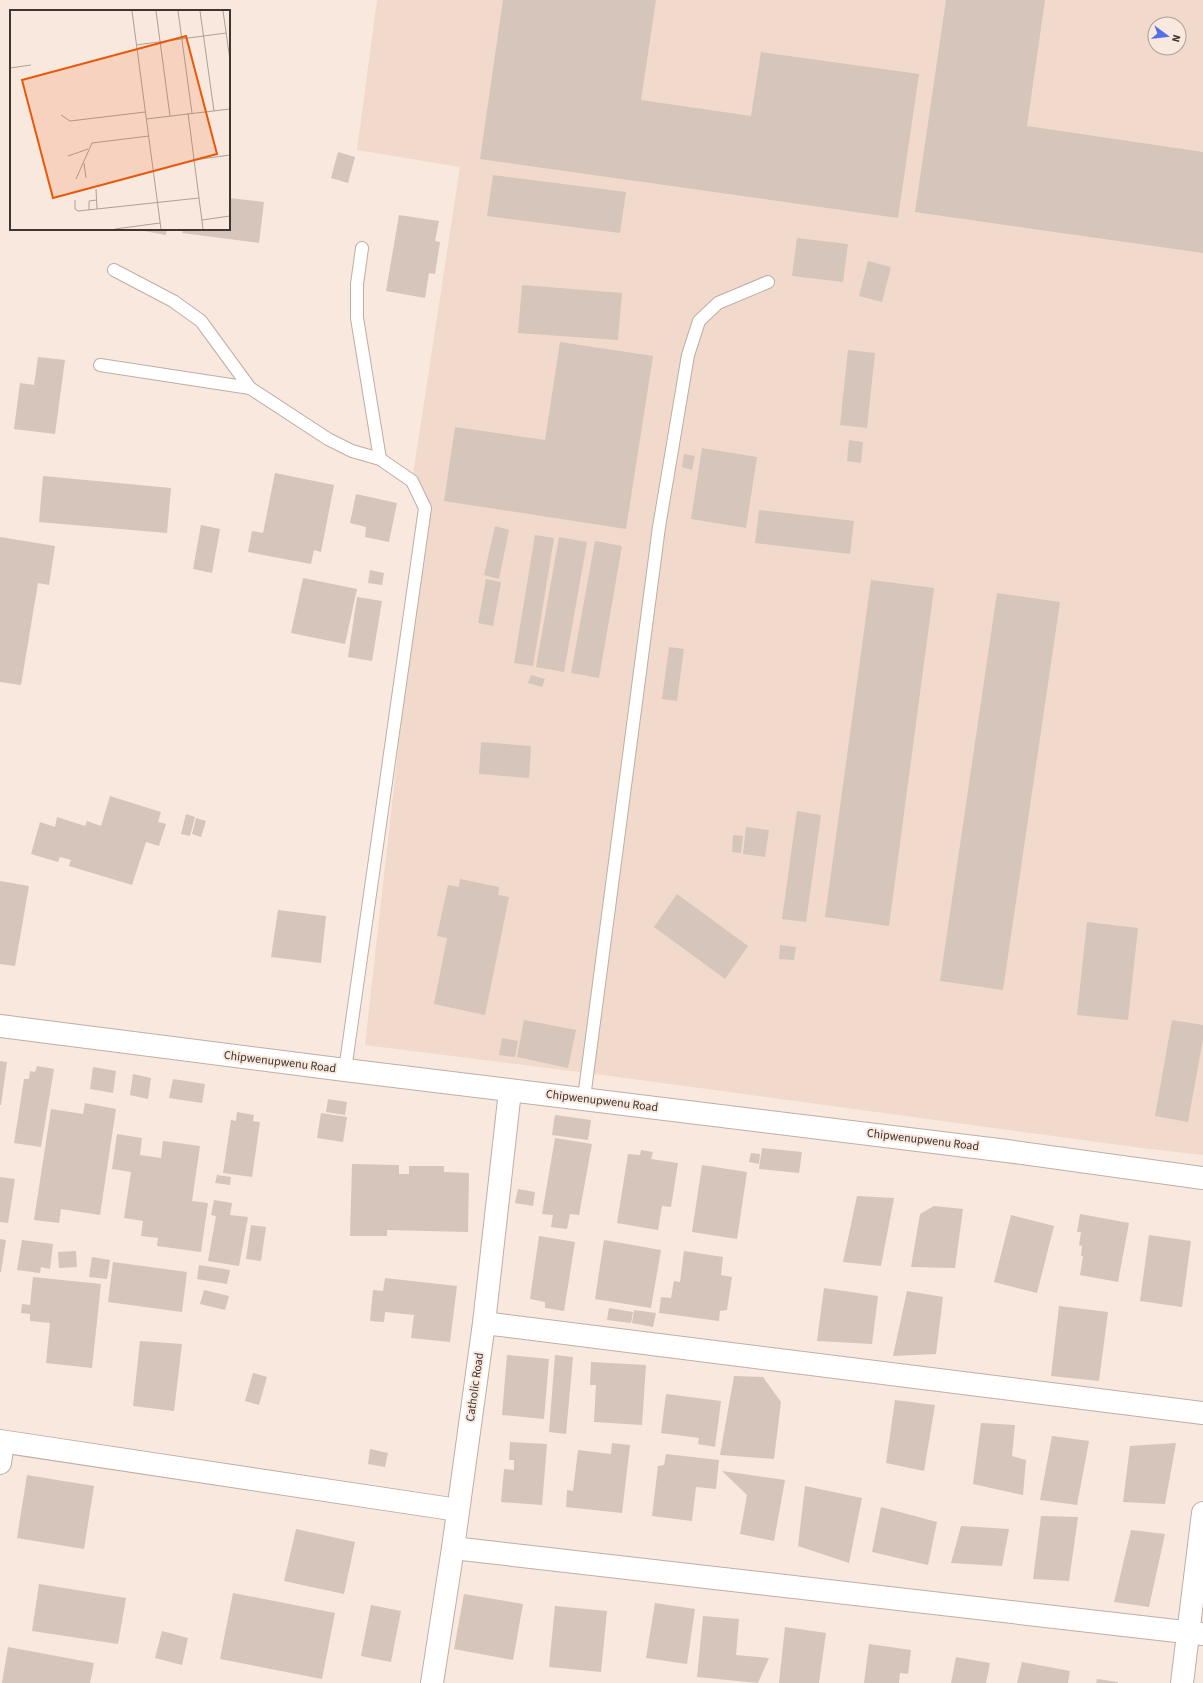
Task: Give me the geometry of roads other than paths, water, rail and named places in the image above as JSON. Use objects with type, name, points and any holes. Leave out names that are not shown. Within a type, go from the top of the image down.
[{"type":"street","name":"Chipwenupwenu Road","points":[[0,1026],[510,1091],[584,1098],[1007,1151],[1203,1178]]},
{"type":"street","name":"Catholic Road","points":[[432,1683],[453,1548],[484,1323],[510,1091]]},
{"type":"street","points":[[484,1323],[1203,1414]]},
{"type":"street","points":[[0,1463],[1,1441],[458,1510]]},
{"type":"street","points":[[1182,1683],[1196,1633],[1203,1513]]},
{"type":"street","points":[[453,1548],[1196,1633]]},
{"type":"lane","points":[[362,248],[357,284],[358,318],[380,459]]},
{"type":"lane","points":[[114,270],[173,301],[201,321],[250,388],[328,439],[352,451],[380,459],[412,481],[425,508],[345,1070]]},
{"type":"lane","points":[[584,1098],[659,527],[688,355],[699,321],[718,303],[768,282]]},
{"type":"lane","points":[[100,364],[250,388]]}]
